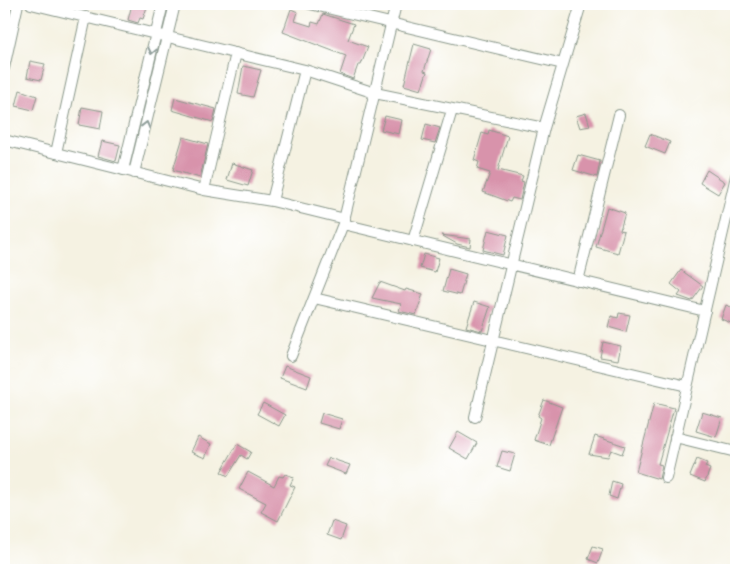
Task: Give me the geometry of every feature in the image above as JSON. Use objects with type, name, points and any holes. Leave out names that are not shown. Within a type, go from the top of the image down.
[{"type":"street","points":[[4,68],[18,4]]},
{"type":"street","points":[[31,4],[305,70],[375,92],[452,110],[544,128]]},
{"type":"street","points":[[124,170],[163,4]]},
{"type":"street","points":[[134,173],[175,4]]},
{"type":"street","points":[[310,4],[563,64]]},
{"type":"street","points":[[291,356],[344,221],[396,4]]},
{"type":"street","points":[[475,417],[544,128],[582,4]]},
{"type":"street","points":[[56,153],[86,17]]},
{"type":"street","points":[[204,190],[236,53]]},
{"type":"street","points":[[272,201],[305,70]]},
{"type":"street","points":[[413,241],[452,110]]},
{"type":"street","points":[[578,281],[619,115]]},
{"type":"street","points":[[4,140],[204,190],[272,201],[413,241],[705,311]]},
{"type":"street","points":[[666,478],[736,176]]},
{"type":"street","points":[[314,298],[493,342],[687,386]]},
{"type":"street","points":[[675,437],[736,452]]},
{"type":"building","points":[[132,4],[148,4],[143,19],[140,18],[138,23],[128,20]]},
{"type":"building","points":[[291,9],[298,12],[295,21],[311,26],[312,22],[319,24],[323,14],[354,24],[348,40],[368,47],[353,79],[340,74],[346,56],[283,32]]},
{"type":"building","points":[[414,44],[431,49],[424,71],[427,72],[421,90],[404,85]]},
{"type":"building","points":[[30,61],[45,64],[41,80],[27,77]]},
{"type":"building","points":[[243,66],[261,70],[253,97],[238,94]]},
{"type":"building","points":[[20,90],[37,96],[33,110],[16,106]]},
{"type":"building","points":[[175,98],[216,109],[213,122],[172,110]]},
{"type":"building","points":[[82,107],[103,111],[100,129],[79,125]]},
{"type":"building","points":[[586,113],[590,126],[580,128],[576,116]]},
{"type":"building","points":[[385,116],[402,120],[399,134],[381,130]]},
{"type":"building","points":[[426,124],[440,128],[435,143],[422,140]]},
{"type":"building","points":[[489,130],[508,136],[498,170],[523,176],[521,181],[524,182],[520,200],[512,198],[510,202],[483,192],[490,173],[477,169],[479,162],[474,160],[482,133],[488,135]]},
{"type":"building","points":[[650,134],[670,142],[665,154],[645,146]]},
{"type":"building","points":[[183,137],[208,144],[200,178],[173,170]]},
{"type":"building","points":[[102,141],[120,145],[116,161],[98,156]]},
{"type":"building","points":[[578,155],[600,161],[597,177],[573,170]]},
{"type":"building","points":[[232,163],[253,170],[248,186],[227,180]]},
{"type":"building","points":[[707,170],[725,182],[718,194],[700,183]]},
{"type":"building","points":[[607,207],[625,213],[620,230],[624,231],[618,253],[596,247]]},
{"type":"building","points":[[488,230],[508,235],[503,255],[483,250]]},
{"type":"building","points":[[441,235],[471,239],[470,247],[457,244]]},
{"type":"building","points":[[424,254],[439,258],[435,272],[420,268]]},
{"type":"building","points":[[449,269],[466,274],[460,295],[443,291]]},
{"type":"building","points":[[681,270],[703,286],[692,301],[678,296],[681,292],[671,284]]},
{"type":"building","points":[[380,282],[405,291],[406,289],[423,294],[416,315],[399,311],[401,304],[372,298]]},
{"type":"building","points":[[474,302],[490,307],[482,331],[466,327]]},
{"type":"building","points":[[726,305],[736,309],[736,325],[721,319]]},
{"type":"building","points":[[619,313],[630,315],[626,332],[608,327],[611,316],[618,318]]},
{"type":"building","points":[[603,342],[621,346],[618,360],[600,357]]},
{"type":"building","points":[[285,366],[311,376],[307,388],[280,378]]},
{"type":"building","points":[[544,400],[562,407],[549,445],[534,440],[541,418],[538,416]]},
{"type":"building","points":[[263,403],[285,415],[279,426],[257,414]]},
{"type":"building","points":[[654,403],[674,408],[658,464],[662,465],[659,479],[636,472]]},
{"type":"building","points":[[702,412],[722,418],[716,437],[696,431]]},
{"type":"building","points":[[322,413],[342,419],[339,429],[319,423]]},
{"type":"building","points":[[458,432],[477,443],[468,459],[449,448]]},
{"type":"building","points":[[595,436],[625,446],[622,454],[611,450],[608,457],[589,454]]},
{"type":"building","points":[[198,437],[211,444],[205,458],[191,452]]},
{"type":"building","points":[[237,444],[251,452],[247,459],[241,455],[228,476],[221,472]]},
{"type":"building","points":[[502,451],[515,454],[510,471],[497,467]]},
{"type":"building","points":[[329,458],[350,465],[346,474],[325,466]]},
{"type":"building","points":[[697,459],[707,463],[705,467],[710,469],[705,482],[690,476]]},
{"type":"building","points":[[248,472],[274,486],[279,476],[283,477],[285,474],[294,477],[290,485],[295,487],[278,521],[261,512],[266,503],[239,489]]},
{"type":"building","points":[[612,481],[621,484],[617,499],[609,496]]},
{"type":"building","points":[[332,521],[346,526],[341,540],[327,535]]},
{"type":"building","points":[[593,546],[603,549],[598,563],[588,559]]}]
